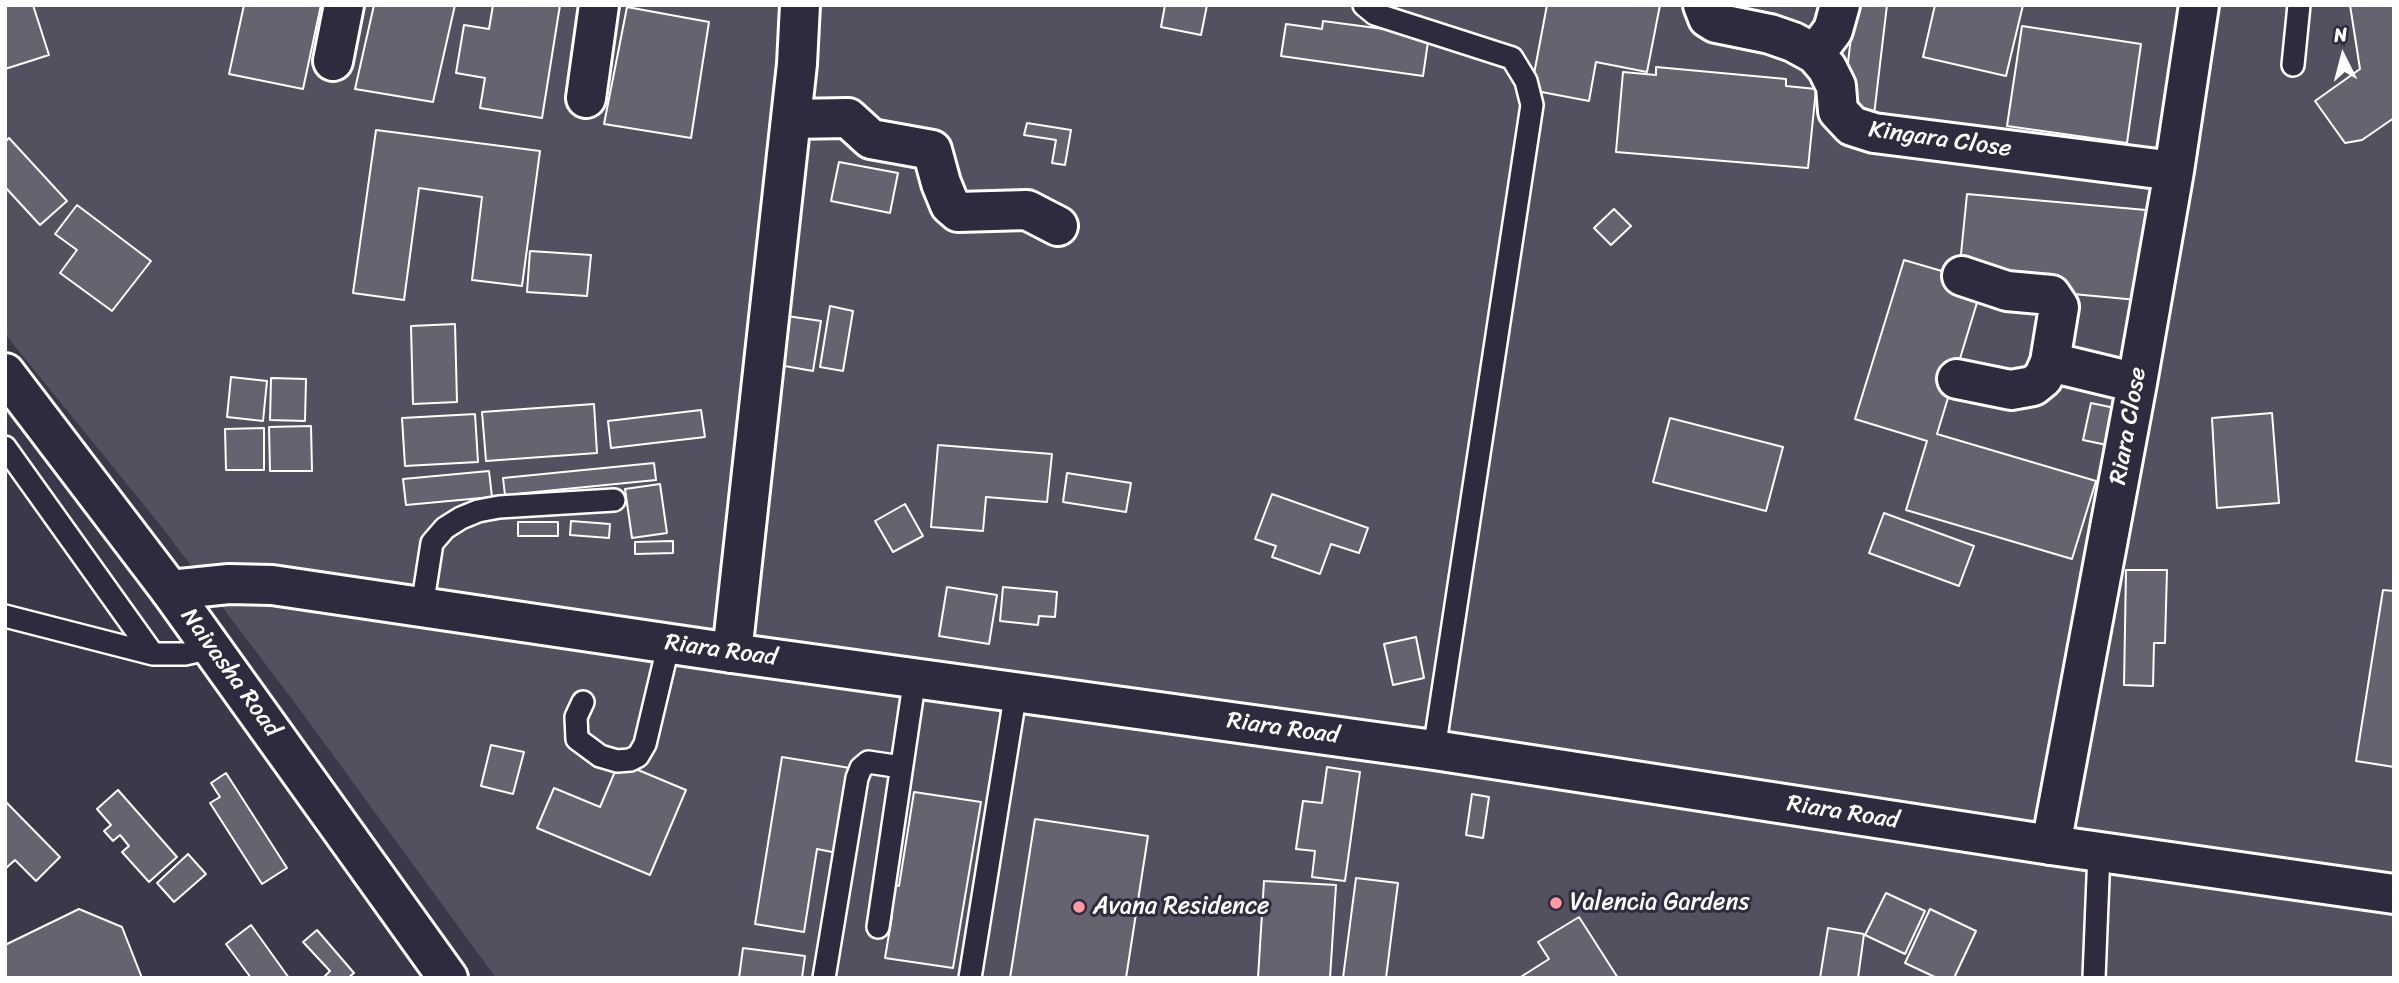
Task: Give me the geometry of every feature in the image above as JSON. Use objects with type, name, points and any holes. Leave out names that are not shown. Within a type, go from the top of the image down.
[{"type":"street","points":[[333,61],[344,5]]},
{"type":"street","points":[[586,98],[598,5]]},
{"type":"street","points":[[732,653],[797,64],[800,5]]},
{"type":"street","points":[[1710,14],[1772,19],[1793,42],[1815,54],[1833,30],[1840,5]]},
{"type":"street","name":"Riara Close","points":[[2051,845],[2137,383],[2199,5]]},
{"type":"street","name":"Kingara Close","points":[[1815,54],[1827,68],[1836,86],[1838,111],[1852,126],[1874,133],[2174,170]]},
{"type":"street","points":[[791,119],[848,118],[871,139],[932,149],[950,205],[958,212],[1027,210],[1058,226]]},
{"type":"street","points":[[1957,379],[1996,389],[2022,389],[2033,386],[2043,378],[2050,362],[2059,307],[2051,295],[2007,291],[1962,276]]},
{"type":"street","points":[[2050,362],[2137,383]]},
{"type":"street","name":"Naivasha Road","points":[[5,373],[170,590],[448,978]]},
{"type":"street","name":"Riara Road","points":[[170,590],[229,584],[272,585],[732,653],[1434,750],[2051,845],[2394,894]]},
{"type":"lane","points":[[1364,5],[1375,14],[1512,58],[1526,81],[1532,104],[1434,750]]},
{"type":"lane","points":[[2292,65],[2299,5]]},
{"type":"lane","points":[[5,447],[153,654]]},
{"type":"lane","points":[[422,607],[432,543],[444,528],[461,518],[499,507],[614,499]]},
{"type":"lane","points":[[5,615],[153,654],[185,654],[211,648]]},
{"type":"lane","points":[[583,702],[576,717],[577,739],[600,756],[617,761],[638,756],[645,744],[669,643]]},
{"type":"lane","points":[[878,927],[915,677]]},
{"type":"lane","points":[[970,978],[1016,691]]},
{"type":"lane","points":[[824,978],[857,778],[861,768],[868,762],[901,767]]},
{"type":"lane","points":[[2094,978],[2099,852]]},
{"type":"shaded area","points":[[5,5],[2394,5],[2394,978],[496,978],[295,703],[161,526],[5,334]]},
{"type":"building","points":[[5,5],[33,5],[49,55],[5,69]]},
{"type":"building","points":[[244,5],[321,5],[303,89],[229,74]]},
{"type":"building","points":[[374,5],[455,5],[433,102],[355,89]]},
{"type":"building","points":[[493,5],[560,5],[542,118],[480,108],[485,78],[456,73],[464,25],[489,29]]},
{"type":"building","points":[[1165,5],[1207,5],[1201,35],[1161,27]]},
{"type":"building","points":[[1547,5],[1660,5],[1647,72],[1596,62],[1589,101],[1531,90]]},
{"type":"building","points":[[1855,5],[1887,5],[1874,115],[1842,111]]},
{"type":"building","points":[[1935,5],[2023,5],[2006,76],[1923,57]]},
{"type":"building","points":[[2350,5],[2394,5],[2394,118],[2362,140],[2345,143],[2315,101],[2360,69]]},
{"type":"building","points":[[627,7],[709,22],[691,138],[604,124]]},
{"type":"building","points":[[1323,21],[1429,35],[1423,76],[1281,56],[1286,24],[1322,29]]},
{"type":"building","points":[[2022,26],[2141,44],[2127,143],[2007,126]]},
{"type":"building","points":[[1656,67],[1786,79],[1786,86],[1816,89],[1808,168],[1616,152],[1623,72],[1656,75]]},
{"type":"building","points":[[1027,123],[1071,130],[1065,165],[1052,163],[1056,140],[1024,135]]},
{"type":"building","points":[[376,130],[540,151],[522,286],[472,280],[482,197],[419,188],[404,300],[353,293]]},
{"type":"building","points":[[9,138],[67,201],[40,225],[5,187],[5,142]]},
{"type":"building","points":[[839,162],[898,173],[890,213],[831,201]]},
{"type":"building","points":[[1967,194],[2146,210],[2137,300],[2009,288],[1959,274]]},
{"type":"building","points":[[77,205],[151,261],[112,311],[60,273],[77,250],[55,234]]},
{"type":"building","points":[[1614,209],[1631,226],[1611,245],[1594,228]]},
{"type":"building","points":[[530,251],[591,255],[587,296],[527,292]]},
{"type":"building","points":[[1904,260],[1983,283],[1937,434],[2096,481],[2072,559],[1906,510],[1927,441],[1855,419]]},
{"type":"building","points":[[830,306],[853,311],[843,371],[820,367]]},
{"type":"building","points":[[787,316],[821,321],[813,371],[779,365]]},
{"type":"building","points":[[455,324],[457,402],[413,404],[411,326]]},
{"type":"building","points":[[231,377],[267,381],[263,421],[227,417]]},
{"type":"building","points":[[271,378],[306,379],[305,421],[270,420]]},
{"type":"building","points":[[2091,403],[2129,411],[2121,448],[2083,440]]},
{"type":"building","points":[[594,404],[597,453],[486,461],[482,412]]},
{"type":"building","points":[[701,410],[705,437],[611,448],[608,421]]},
{"type":"building","points":[[2272,413],[2279,503],[2217,508],[2212,418]]},
{"type":"building","points":[[475,414],[478,462],[405,466],[402,418]]},
{"type":"building","points":[[1670,418],[1783,447],[1766,511],[1653,482]]},
{"type":"building","points":[[311,426],[312,471],[270,471],[269,427]]},
{"type":"building","points":[[264,428],[264,470],[226,470],[225,429]]},
{"type":"building","points":[[938,445],[1052,454],[1047,502],[986,497],[983,531],[931,527]]},
{"type":"building","points":[[654,463],[656,480],[505,495],[503,478]]},
{"type":"building","points":[[489,471],[492,497],[406,505],[403,479]]},
{"type":"building","points":[[1067,473],[1131,483],[1126,512],[1063,502]]},
{"type":"building","points":[[660,484],[667,533],[632,538],[625,489]]},
{"type":"building","points":[[1272,494],[1368,528],[1359,553],[1331,544],[1320,574],[1272,557],[1276,546],[1255,539]]},
{"type":"building","points":[[905,504],[923,536],[893,552],[875,521]]},
{"type":"building","points":[[1884,513],[1974,546],[1959,586],[1869,553]]},
{"type":"building","points":[[571,521],[610,524],[609,538],[570,535]]},
{"type":"building","points":[[518,522],[558,522],[558,536],[518,536]]},
{"type":"building","points":[[673,541],[673,553],[635,554],[635,542]]},
{"type":"building","points":[[2126,570],[2167,570],[2165,643],[2154,643],[2153,686],[2124,685]]},
{"type":"building","points":[[947,587],[997,595],[989,644],[939,636]]},
{"type":"building","points":[[1003,587],[1057,592],[1055,617],[1039,616],[1038,625],[1000,621]]},
{"type":"building","points":[[2383,590],[2394,591],[2394,767],[2356,761]]},
{"type":"building","points":[[1416,637],[1424,678],[1393,685],[1384,644]]},
{"type":"building","points":[[491,745],[524,752],[513,794],[481,786]]},
{"type":"building","points":[[782,757],[850,768],[837,853],[817,849],[804,932],[755,924]]},
{"type":"building","points":[[619,762],[686,790],[650,875],[537,828],[554,788],[600,807]]},
{"type":"building","points":[[1327,767],[1360,772],[1345,881],[1312,877],[1315,851],[1296,849],[1303,801],[1322,803]]},
{"type":"building","points":[[226,773],[287,868],[262,884],[210,803],[220,797],[211,783]]},
{"type":"building","points":[[118,790],[177,857],[149,882],[122,852],[129,846],[120,835],[113,841],[104,831],[111,825],[97,809]]},
{"type":"building","points":[[914,792],[981,802],[953,968],[885,958],[892,916],[881,914],[886,883],[899,886]]},
{"type":"building","points":[[1472,794],[1489,797],[1483,838],[1466,835]]},
{"type":"building","points":[[5,801],[60,857],[36,881],[15,860],[5,869]]},
{"type":"building","name":"Avana Residence","points":[[1035,819],[1148,836],[1126,978],[1010,978]]},
{"type":"building","points":[[188,854],[206,874],[174,902],[157,883]]},
{"type":"building","points":[[1356,878],[1398,883],[1386,978],[1343,978]]},
{"type":"building","points":[[1264,881],[1336,885],[1330,978],[1258,978]]},
{"type":"building","points":[[1886,893],[1925,911],[1905,954],[1865,935]]},
{"type":"building","points":[[79,909],[122,927],[142,978],[5,978],[5,945]]},
{"type":"building","points":[[1930,909],[1976,931],[1954,978],[1937,978],[1905,963]]},
{"type":"building","points":[[1579,917],[1618,978],[1519,978],[1549,959],[1538,942]]},
{"type":"building","points":[[251,925],[289,978],[251,978],[226,944]]},
{"type":"building","points":[[1828,928],[1864,934],[1858,978],[1820,978]]},
{"type":"building","points":[[317,930],[354,973],[348,978],[323,978],[330,971],[303,942]]},
{"type":"building","points":[[743,948],[805,956],[802,978],[739,978]]},
{"type":"place","name":"Valencia Gardens","points":[[1556,903]]},
{"type":"place","name":"Avana Residence","points":[[1079,907]]}]
